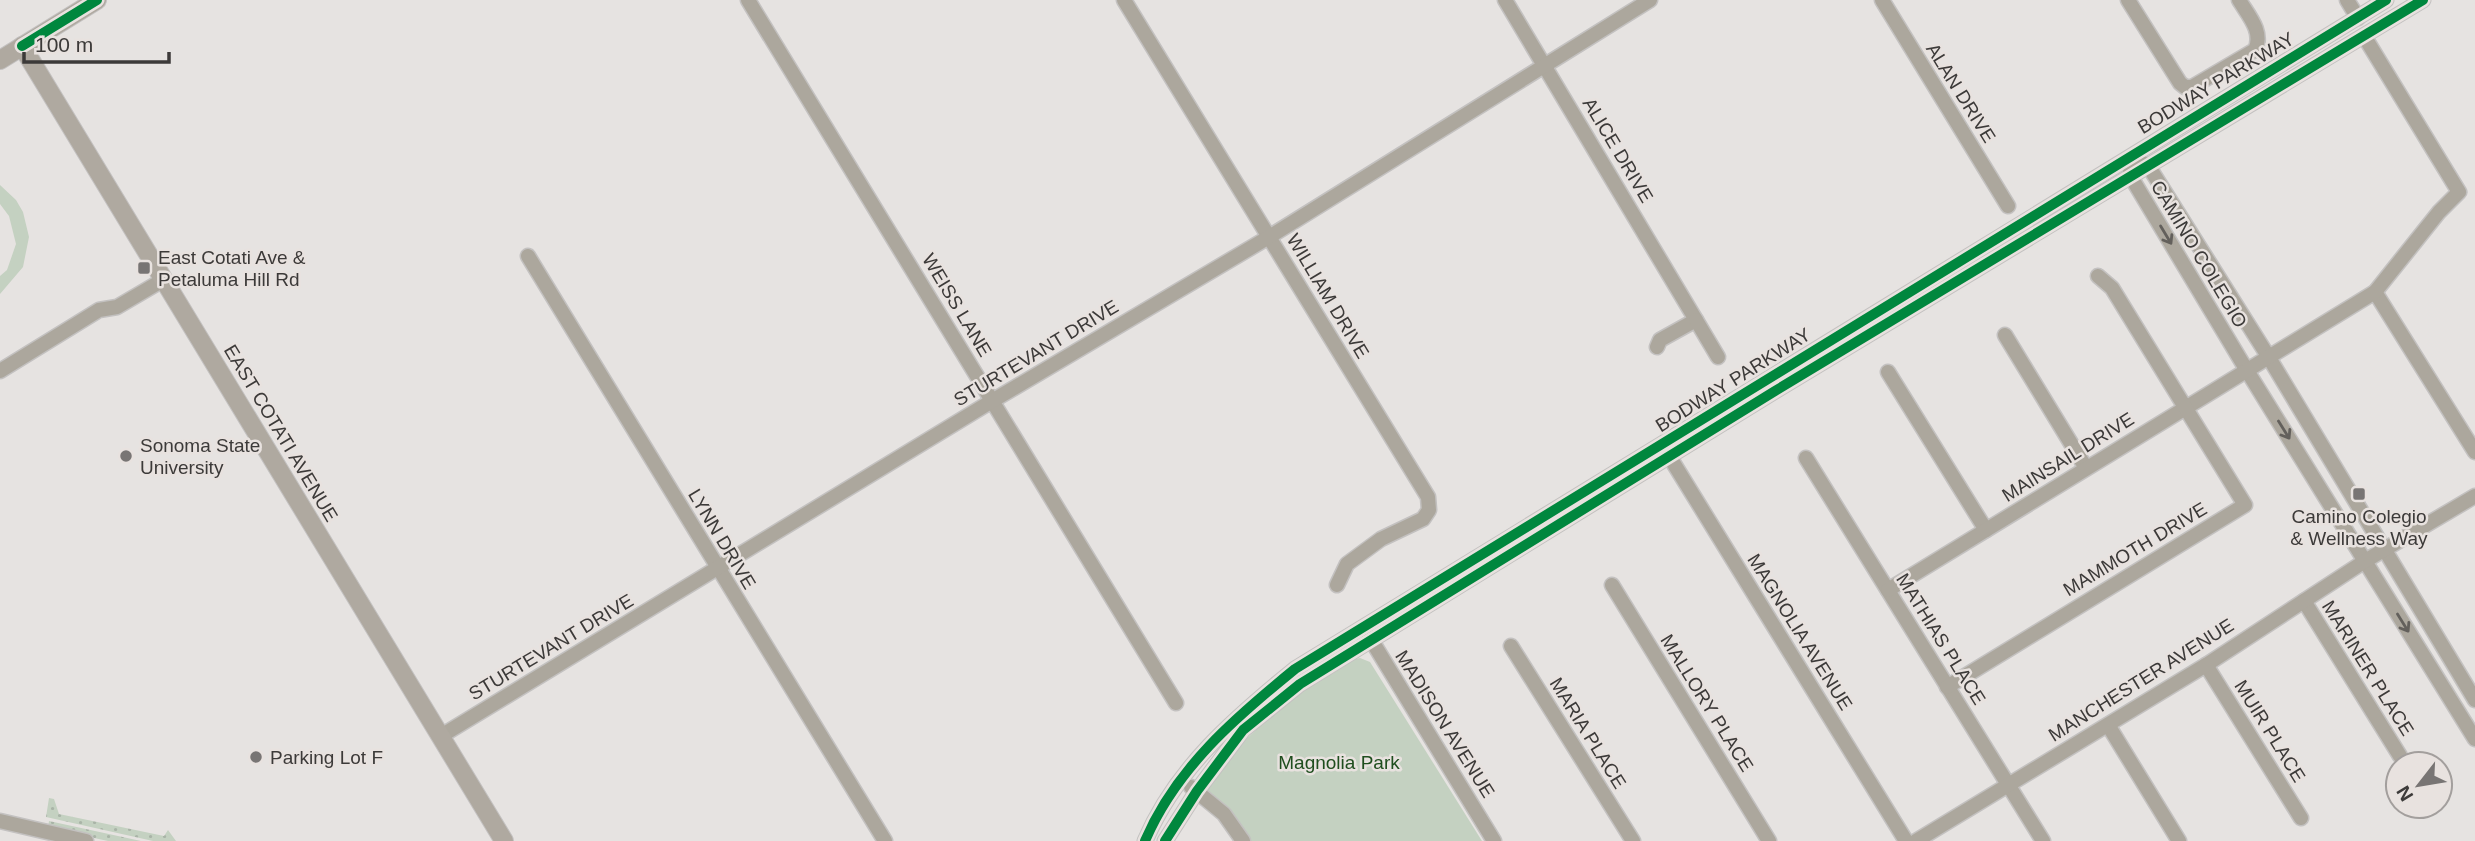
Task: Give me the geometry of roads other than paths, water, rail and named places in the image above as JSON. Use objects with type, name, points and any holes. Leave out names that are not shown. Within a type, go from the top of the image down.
[{"type":"main road","points":[[0,60],[97,0]]},
{"type":"main road","name":"EAST COTATI AVENUE","points":[[22,47],[504,841]]},
{"type":"main road","points":[[464,775],[472,805],[491,841]]},
{"type":"street","name":"WEISS LANE","points":[[748,0],[1175,703]]},
{"type":"street","name":"WILLIAM DRIVE","points":[[1124,0],[1428,497],[1429,510],[1423,519],[1381,539],[1347,564],[1338,585]]},
{"type":"street","name":"ALICE DRIVE","points":[[1505,0],[1717,357]]},
{"type":"street","name":"STURTEVANT DRIVE","points":[[441,736],[992,401],[1269,237],[1650,0]]},
{"type":"street","name":"ALAN DRIVE","points":[[1882,0],[2008,206]]},
{"type":"street","points":[[2128,0],[2174,76],[2185,87],[2199,85],[2255,50],[2259,42],[2254,26],[2239,0]]},
{"type":"street","points":[[2347,0],[2358,18]]},
{"type":"street","name":"BODWAY PARKWAY","points":[[1166,841],[1197,791],[1243,730],[1367,633],[1662,444],[2386,0]]},
{"type":"street","name":"BODWAY PARKWAY","points":[[1146,841],[1181,780],[1233,720],[1294,669],[1367,633],[1670,457],[2423,0]]},
{"type":"street","points":[[2364,36],[2459,192],[2439,212],[2375,292],[2475,452]]},
{"type":"street","name":"CAMINO COLEGIO","points":[[2130,156],[2149,167],[2268,356],[2475,700]]},
{"type":"street","name":"CAMINO COLEGIO","points":[[2130,156],[2131,177],[2246,369],[2475,739]]},
{"type":"street","name":"LYNN DRIVE","points":[[528,256],[885,841]]},
{"type":"street","points":[[2098,276],[2112,288],[2185,407]]},
{"type":"street","points":[[0,371],[99,310],[117,307],[163,280]]},
{"type":"street","name":"MAINSAIL DRIVE","points":[[1888,590],[2375,292]]},
{"type":"street","points":[[1657,347],[1660,340],[1696,320]]},
{"type":"street","points":[[2004,335],[2087,468]]},
{"type":"street","points":[[1888,372],[1986,530]]},
{"type":"street","name":"MAMMOTH DRIVE","points":[[1947,687],[2245,505],[2185,407]]},
{"type":"street","name":"MAGNOLIA AVENUE","points":[[1662,444],[1906,841]]},
{"type":"street","name":"MATHIAS PLACE","points":[[1806,458],[2043,841]]},
{"type":"street","name":"MANCHESTER AVENUE","points":[[1916,841],[2206,664],[2365,561],[2475,496]]},
{"type":"street","name":"MALLORY PLACE","points":[[1612,585],[1769,841]]},
{"type":"street","name":"MARINER PLACE","points":[[2304,601],[2396,750]]},
{"type":"street","name":"MADISON AVENUE","points":[[1367,633],[1494,841]]},
{"type":"street","name":"MARIA PLACE","points":[[1511,646],[1633,841]]},
{"type":"street","name":"MUIR PLACE","points":[[2206,664],[2301,818]]},
{"type":"street","points":[[2108,725],[2179,841]]},
{"type":"street","points":[[1181,780],[1224,814],[1243,841]]},
{"type":"street","points":[[0,821],[86,841]]},
{"type":"place","name":"East Cotati Ave & Petaluma Hill Rd","points":[[144,268]]},
{"type":"place","name":"Sonoma State University","points":[[126,456]]},
{"type":"place","name":"Camino Colegio & Wellness Way","points":[[2359,494]]},
{"type":"place","name":"Parking Lot F","points":[[256,757]]},
{"type":"park label","name":"Magnolia Park","points":[[1339,762]]}]
